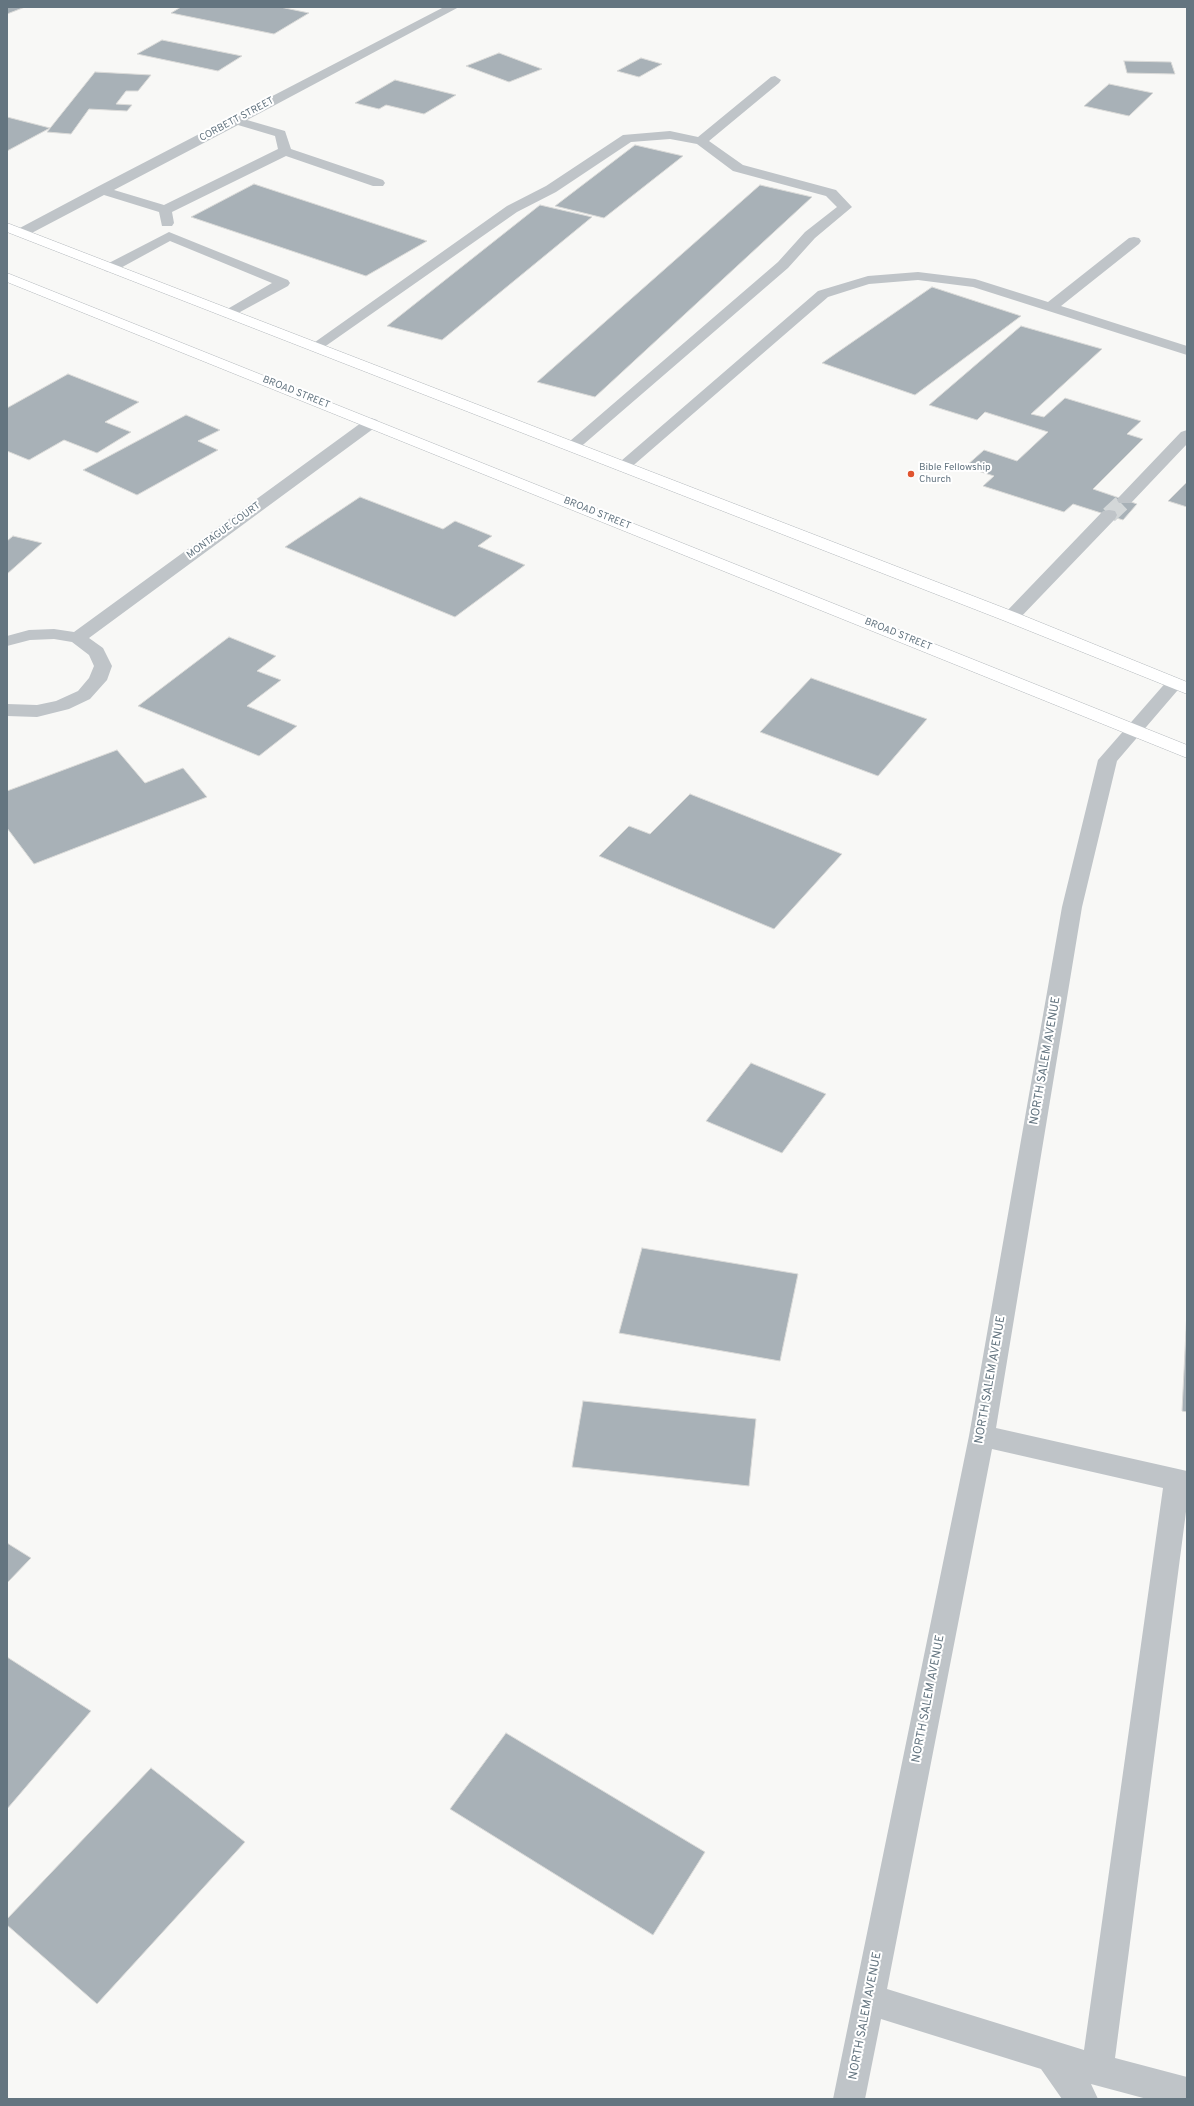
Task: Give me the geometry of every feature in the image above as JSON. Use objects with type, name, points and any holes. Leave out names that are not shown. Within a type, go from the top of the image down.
[{"type":"main road","points":[[14,230],[1011,617],[1181,687]]},
{"type":"main road","name":"BROAD STREET","points":[[7,277],[1187,752]]},
{"type":"street","name":"CORBETT STREET","points":[[14,230],[102,190],[453,7]]},
{"type":"street","points":[[701,142],[775,80]]},
{"type":"street","points":[[236,120],[281,134],[285,151]]},
{"type":"street","points":[[315,347],[512,209],[551,189],[628,138],[670,135],[701,142],[738,168],[831,193],[845,206],[810,235],[784,265],[571,447]]},
{"type":"street","points":[[102,190],[165,210],[285,151],[378,183]]},
{"type":"street","points":[[165,210],[169,236]]},
{"type":"street","points":[[110,268],[169,236]]},
{"type":"street","points":[[169,236],[283,283],[229,314]]},
{"type":"street","points":[[1051,307],[1134,241]]},
{"type":"street","points":[[622,467],[823,294],[868,280],[918,276],[975,283],[1180,349],[1187,335]]},
{"type":"street","name":"MONTAGUE COURT","points":[[77,638],[372,423]]},
{"type":"street","points":[[1125,500],[1187,434]]},
{"type":"street","points":[[1011,617],[1109,515]]},
{"type":"street","points":[[7,641],[29,635],[54,634],[77,638],[98,652],[103,666],[98,680],[84,695],[62,705],[36,711],[7,710]]},
{"type":"street","name":"NORTH SALEM AVENUE","points":[[849,2099],[982,1436],[1072,907],[1108,760],[1134,730],[1181,687]]},
{"type":"street","points":[[982,1436],[1182,1481],[1097,2070]]},
{"type":"street","points":[[869,1999],[1052,2057],[1187,2093]]},
{"type":"street","points":[[1052,2057],[1082,2099]]},
{"type":"building","points":[[7,7],[25,7],[7,14]]},
{"type":"building","points":[[181,7],[280,7],[309,13],[274,34],[171,13]]},
{"type":"building","points":[[162,40],[242,56],[218,71],[137,54]]},
{"type":"building","points":[[499,53],[542,69],[509,82],[466,66]]},
{"type":"building","points":[[641,58],[662,64],[639,77],[617,71]]},
{"type":"building","points":[[1124,61],[1171,62],[1175,74],[1127,73]]},
{"type":"building","points":[[95,72],[151,75],[138,91],[126,91],[116,104],[132,105],[127,111],[89,109],[71,134],[47,132]]},
{"type":"building","points":[[395,80],[456,95],[424,114],[386,105],[379,109],[355,103]]},
{"type":"building","points":[[1109,84],[1153,93],[1129,116],[1084,106]]},
{"type":"building","points":[[7,117],[50,128],[7,151]]},
{"type":"building","points":[[635,145],[683,156],[604,218],[555,206]]},
{"type":"building","points":[[254,184],[427,241],[366,276],[191,217]]},
{"type":"building","points":[[760,185],[812,197],[595,397],[537,382]]},
{"type":"building","points":[[540,205],[592,217],[442,340],[387,326]]},
{"type":"building","points":[[932,287],[1021,316],[915,395],[822,363]]},
{"type":"building","points":[[1021,326],[1102,349],[1031,414],[1044,417],[1065,398],[1141,421],[1127,434],[1143,439],[1093,489],[1137,504],[1123,520],[1073,504],[1064,512],[983,486],[994,476],[965,467],[984,450],[1017,461],[1048,432],[985,412],[977,420],[929,405]]},
{"type":"building","points":[[68,374],[139,402],[105,422],[131,432],[97,453],[64,440],[29,460],[7,451],[7,408]]},
{"type":"building","points":[[186,415],[220,430],[198,441],[218,450],[137,495],[83,470]]},
{"type":"building","points":[[1187,482],[1187,507],[1168,501]]},
{"type":"building","points":[[360,497],[443,529],[455,521],[492,536],[478,546],[525,565],[455,617],[285,547]]},
{"type":"building","points":[[13,536],[42,543],[7,574],[7,541]]},
{"type":"building","points":[[229,637],[276,656],[257,671],[281,680],[247,706],[297,726],[259,756],[138,706]]},
{"type":"building","points":[[811,678],[927,719],[878,776],[760,732]]},
{"type":"building","points":[[117,750],[145,783],[183,768],[207,797],[34,864],[7,828],[7,791]]},
{"type":"building","points":[[690,794],[842,854],[774,929],[599,856],[629,826],[650,834]]},
{"type":"building","points":[[751,1063],[826,1094],[782,1153],[706,1121]]},
{"type":"building","points":[[642,1248],[798,1274],[780,1361],[619,1333]]},
{"type":"building","points":[[1187,1310],[1187,1412],[1182,1411]]},
{"type":"building","points":[[583,1401],[756,1419],[749,1486],[572,1467]]},
{"type":"building","points":[[7,1543],[31,1558],[7,1583]]},
{"type":"building","points":[[7,1657],[91,1711],[7,1809]]},
{"type":"building","points":[[506,1733],[705,1852],[653,1935],[450,1809]]},
{"type":"building","points":[[151,1768],[245,1842],[97,2004],[7,1925],[7,1919]]},
{"type":"tunnel","points":[[1109,515],[1125,500]]},
{"type":"place","name":"Bible Fellowship Church","points":[[911,474]]}]
